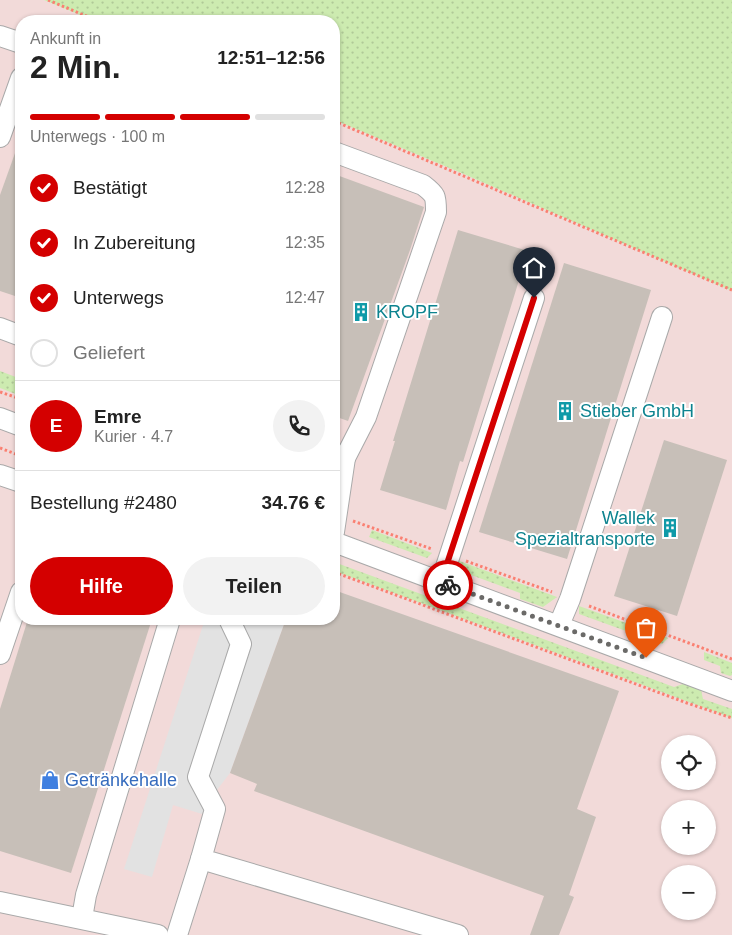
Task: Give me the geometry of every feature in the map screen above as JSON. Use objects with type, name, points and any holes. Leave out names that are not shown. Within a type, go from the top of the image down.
[{"type":"street","points":[[0,36],[15,41]]},
{"type":"street","points":[[0,137],[15,95]]},
{"type":"street","points":[[340,154],[423,186],[433,193],[436,198],[436,212],[369,407],[340,456]]},
{"type":"street","points":[[441,582],[534,298]]},
{"type":"street","points":[[559,625],[570,599],[662,316]]},
{"type":"street","points":[[0,328],[15,334]]},
{"type":"street","points":[[0,418],[15,424]]},
{"type":"street","points":[[0,475],[15,480]]},
{"type":"street","points":[[340,544],[732,691]]},
{"type":"street","points":[[0,654],[15,610]]},
{"type":"street","points":[[82,918],[86,895],[168,625]]},
{"type":"street","points":[[177,935],[215,809],[198,777],[241,644],[232,625]]},
{"type":"street","points":[[201,859],[458,935]]},
{"type":"street","points":[[0,902],[82,918],[107,930],[158,935]]},
{"type":"path","points":[[48,0],[84,15]]},
{"type":"path","points":[[340,124],[732,290]]},
{"type":"path","points":[[0,392],[15,398]]},
{"type":"path","points":[[0,448],[15,454]]},
{"type":"path","points":[[340,525],[450,555],[732,659]]},
{"type":"path","points":[[340,574],[732,718]]},
{"type":"shaded area","points":[[0,0],[44,0],[80,15],[15,15],[15,625],[340,625],[340,122],[459,172],[732,291],[732,935],[0,935]]},
{"type":"shaded area","points":[[203,625],[284,625],[230,773],[210,799],[202,814],[173,805],[152,877],[124,869]]},
{"type":"green space","points":[[44,0],[732,0],[732,291],[459,172],[340,122],[340,15],[80,15]]},
{"type":"green space","points":[[0,371],[15,377],[15,394],[0,388]]},
{"type":"green space","points":[[372,530],[432,553],[427,558],[369,537]]},
{"type":"green space","points":[[454,559],[557,597],[543,607],[520,599],[520,593],[452,568]]},
{"type":"green space","points":[[340,564],[674,687],[683,684],[701,690],[703,699],[732,709],[732,718],[340,573]]},
{"type":"green space","points":[[579,606],[668,638],[662,644],[579,614]]},
{"type":"green space","points":[[704,652],[732,663],[732,675],[721,673],[720,666],[704,660]]},
{"type":"building","points":[[15,153],[15,296],[0,291],[0,195]]},
{"type":"building","name":"KROPF","points":[[340,176],[424,207],[348,421],[340,418]]},
{"type":"building","points":[[458,230],[528,251],[463,462],[460,461],[446,510],[380,490],[395,441],[393,441]]},
{"type":"building","name":"Stieber GmbH","points":[[564,263],[651,290],[567,559],[479,532]]},
{"type":"building","name":"Wallek Spezialtransporte","points":[[664,440],[727,460],[677,616],[614,596]]},
{"type":"building","points":[[340,592],[619,691],[577,809],[596,817],[569,895],[574,897],[559,935],[530,935],[544,896],[254,791],[257,784],[230,773],[284,625],[340,625]]},
{"type":"building","name":"Getränkehalle","points":[[26,625],[150,625],[71,873],[0,851],[0,709]]},
{"type":"way so far","points":[[448,585],[646,658]]},
{"type":"place","name":"KROPF","points":[[361,312]]},
{"type":"place","name":"Stieber GmbH","points":[[565,411]]},
{"type":"place","name":"Wallek Spezialtransporte","points":[[670,528]]},
{"type":"place","name":"Getränkehalle","points":[[50,780]]},
{"type":"route","points":[[448,585],[441,582],[534,298]]}]
